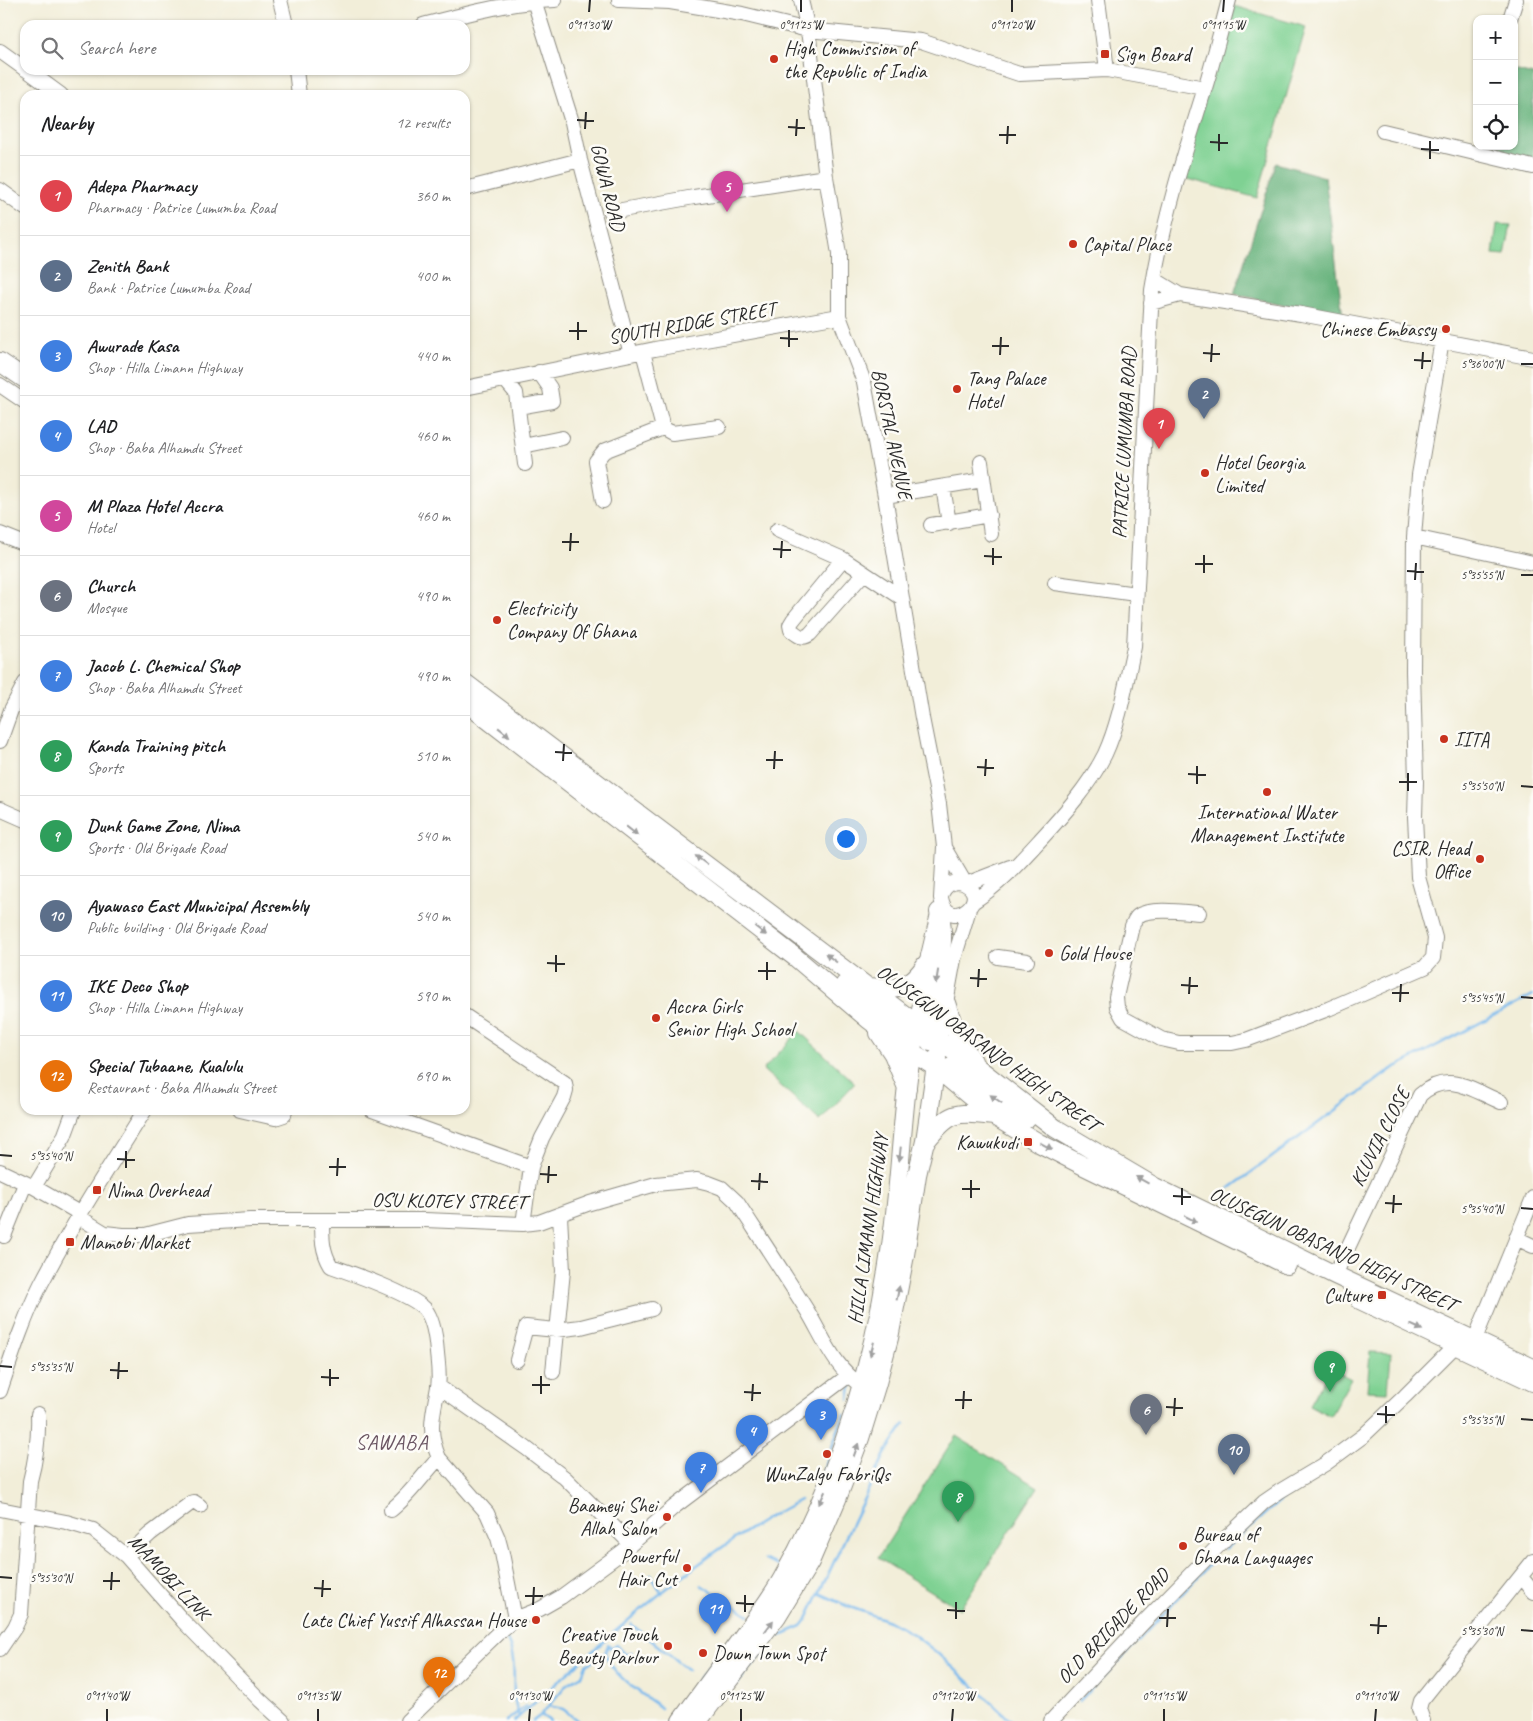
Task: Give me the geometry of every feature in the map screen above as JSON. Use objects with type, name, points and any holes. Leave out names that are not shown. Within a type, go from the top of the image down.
[{"type":"main road","points":[[0,350],[20,364]]},
{"type":"main road","points":[[0,362],[20,376]]},
{"type":"main road","name":"OLUSEGUN OBASANJO HIGH STREET","points":[[470,687],[869,987],[994,1116],[1040,1143],[1191,1220],[1533,1382]]},
{"type":"main road","name":"OLUSEGUN OBASANJO HIGH STREET","points":[[470,706],[795,956],[868,1019],[978,1068],[1055,1128],[1155,1187],[1335,1275],[1475,1339],[1533,1368]]},
{"type":"main road","points":[[917,1175],[913,1150],[942,942],[941,903]]},
{"type":"main road","points":[[795,956],[824,970],[998,1100],[1033,1122],[1055,1128]]},
{"type":"main road","points":[[869,987],[884,989],[899,987],[917,977],[926,964]]},
{"type":"main road","points":[[946,1002],[957,1036],[978,1068]]},
{"type":"main road","points":[[868,1019],[893,1054],[907,1088]]},
{"type":"main road","name":"HILLA LIMANN HIGHWAY","points":[[681,1721],[781,1580],[824,1495],[847,1433],[855,1381],[878,1322],[896,1213],[898,1172],[907,1088],[926,1046]]},
{"type":"main road","name":"HILLA LIMANN HIGHWAY","points":[[698,1721],[777,1616],[810,1562],[838,1499],[878,1383],[889,1338],[905,1255],[917,1175],[925,1141],[926,1046]]},
{"type":"main road","points":[[925,1141],[940,1124],[950,1116],[958,1113],[994,1116]]},
{"type":"street","points":[[280,0],[285,20]]},
{"type":"street","points":[[442,20],[477,11],[534,1],[556,0]]},
{"type":"street","points":[[620,0],[670,2],[742,14],[808,30],[922,41],[1019,74],[1107,70],[1205,88]]},
{"type":"street","name":"BORSTAL AVENUE","points":[[801,0],[808,30],[826,177],[838,254],[839,316],[864,382],[886,496],[922,718],[939,804],[944,847],[941,903]]},
{"type":"street","points":[[1098,0],[1107,70]]},
{"type":"street","name":"PATRICE LUMUMBA ROAD","points":[[971,906],[1010,874],[1077,797],[1104,754],[1123,697],[1134,646],[1151,303],[1154,279],[1180,166],[1205,88],[1229,0]]},
{"type":"street","points":[[1511,15],[1516,0]]},
{"type":"street","name":"GOWA ROAD","points":[[534,1],[562,86],[580,160],[637,353],[663,428]]},
{"type":"street","points":[[0,51],[20,65]]},
{"type":"street","points":[[34,75],[55,90]]},
{"type":"street","points":[[296,75],[298,90]]},
{"type":"street","points":[[1383,131],[1473,146]]},
{"type":"street","points":[[1486,150],[1533,167]]},
{"type":"street","points":[[470,187],[580,160]]},
{"type":"street","points":[[611,212],[826,177]]},
{"type":"street","points":[[0,190],[20,204]]},
{"type":"street","points":[[1154,279],[1180,295],[1301,314],[1533,358]]},
{"type":"street","points":[[1151,303],[1180,295]]},
{"type":"street","name":"SOUTH RIDGE STREET","points":[[470,387],[637,353],[839,316]]},
{"type":"street","points":[[1199,913],[1154,911],[1137,917],[1132,926],[1116,997],[1117,1007],[1124,1018],[1168,1042],[1222,1044],[1246,1040],[1362,995],[1425,966],[1433,958],[1436,938],[1418,877],[1415,817],[1414,537],[1419,474],[1442,340]]},
{"type":"street","points":[[518,407],[552,401],[550,388],[540,372]]},
{"type":"street","points":[[505,380],[516,393],[525,464]]},
{"type":"street","points":[[0,385],[20,399]]},
{"type":"street","points":[[603,501],[596,461],[604,450],[663,428],[672,433],[719,427]]},
{"type":"street","points":[[523,446],[562,438]]},
{"type":"street","points":[[981,462],[991,534]]},
{"type":"street","points":[[886,496],[983,480]]},
{"type":"street","points":[[943,486],[949,523]]},
{"type":"street","points":[[931,526],[989,515]]},
{"type":"street","points":[[777,530],[843,560],[902,598]]},
{"type":"street","points":[[0,534],[20,542]]},
{"type":"street","points":[[1414,537],[1533,563]]},
{"type":"street","points":[[843,560],[792,620],[791,630],[802,637],[810,634],[864,573]]},
{"type":"street","points":[[1055,583],[1136,594]]},
{"type":"street","points":[[0,741],[11,710],[20,693]]},
{"type":"street","points":[[0,809],[20,818]]},
{"type":"street","name":"BORSTAL AVENUE","points":[[944,847],[965,884]]},
{"type":"street","name":"PATRICE LUMUMBA ROAD","points":[[965,884],[1018,864]]},
{"type":"street","points":[[960,882],[973,892],[971,906],[954,959],[946,1002],[926,1046],[926,964],[947,886],[951,883],[960,882]]},
{"type":"street","points":[[941,903],[954,914],[962,913],[971,906]]},
{"type":"street","points":[[998,957],[1027,961]]},
{"type":"street","points":[[470,1019],[565,1083],[564,1097],[542,1138],[531,1167],[523,1224]]},
{"type":"street","name":"KLUVIA CLOSE","points":[[1335,1275],[1420,1095],[1430,1086],[1443,1082],[1456,1083],[1502,1102]]},
{"type":"street","points":[[4,1236],[29,1186],[64,1137],[72,1115]]},
{"type":"street","points":[[0,1391],[22,1326],[41,1284],[142,1115]]},
{"type":"street","points":[[262,1115],[275,1118],[284,1115]]},
{"type":"street","points":[[386,1115],[531,1167]]},
{"type":"street","name":"OSU KLOTEY STREET","points":[[0,1171],[29,1186],[105,1232],[123,1235],[145,1235],[188,1224],[250,1220],[425,1220],[523,1224],[560,1216],[590,1204],[656,1184],[697,1180],[709,1182],[722,1188],[737,1202],[809,1314],[834,1358],[855,1381]]},
{"type":"street","points":[[1475,1339],[1533,1198]]},
{"type":"street","points":[[553,1372],[563,1271],[560,1216]]},
{"type":"street","points":[[322,1220],[322,1246],[331,1266],[412,1300],[426,1310],[436,1336],[438,1386],[431,1426],[435,1449],[438,1458],[487,1513],[498,1538],[515,1620]]},
{"type":"street","points":[[1516,1238],[1533,1246]]},
{"type":"street","points":[[516,1360],[526,1327],[556,1330],[581,1327],[652,1309]]},
{"type":"street","name":"OLD BRIGADE ROAD","points":[[1050,1721],[1226,1538],[1264,1502],[1326,1464],[1362,1436],[1406,1396],[1456,1345]]},
{"type":"street","points":[[407,1721],[498,1633],[515,1620],[561,1597],[622,1552],[674,1507],[855,1381]]},
{"type":"street","points":[[438,1386],[565,1478],[631,1544]]},
{"type":"street","points":[[0,1649],[15,1627],[21,1614],[30,1481],[39,1436],[38,1414]]},
{"type":"street","points":[[391,1510],[418,1484],[438,1458]]},
{"type":"street","points":[[126,1556],[150,1534],[191,1503],[194,1502],[200,1506]]},
{"type":"street","name":"MAMOBI LINK","points":[[0,1509],[66,1522],[92,1530],[126,1556],[183,1621],[283,1721]]},
{"type":"street","points":[[1423,1721],[1419,1709],[1421,1701],[1533,1561]]},
{"type":"street","points":[[1521,1577],[1533,1592]]},
{"type":"green space","points":[[1234,6],[1306,27],[1257,198],[1181,177]]},
{"type":"green space","points":[[1518,71],[1533,75],[1533,165],[1475,151],[1518,150]]},
{"type":"green space","points":[[1276,163],[1325,177],[1343,317],[1234,294]]},
{"type":"green space","points":[[1497,224],[1511,225],[1505,255],[1493,254]]},
{"type":"green space","points":[[799,1031],[855,1083],[820,1121],[763,1070]]},
{"type":"green space","points":[[1370,1352],[1391,1353],[1388,1392],[1367,1391]]},
{"type":"green space","points":[[1330,1368],[1351,1379],[1330,1416],[1310,1405]]},
{"type":"green space","points":[[956,1436],[1038,1487],[960,1609],[878,1558]]},
{"type":"waterway","points":[[1230,1188],[1392,1069],[1533,995]]},
{"type":"waterway","points":[[849,1399],[851,1386]]},
{"type":"waterway","points":[[822,1475],[844,1414]]},
{"type":"waterway","points":[[735,1686],[776,1637],[802,1626],[806,1621],[886,1452],[905,1424]]},
{"type":"waterway","points":[[1225,1549],[1283,1498],[1295,1490]]},
{"type":"waterway","points":[[514,1721],[616,1631],[686,1573],[761,1522],[800,1500]]},
{"type":"waterway","points":[[765,1560],[782,1567]]},
{"type":"waterway","points":[[1079,1701],[1212,1562]]},
{"type":"waterway","points":[[651,1575],[662,1593]]},
{"type":"waterway","points":[[701,1585],[749,1615]]},
{"type":"waterway","points":[[819,1593],[847,1606],[889,1621],[913,1634],[936,1652],[1012,1721]]},
{"type":"waterway","points":[[631,1624],[688,1670]]},
{"type":"waterway","points":[[504,1635],[513,1657],[514,1697],[519,1716]]},
{"type":"waterway","points":[[667,1721],[728,1642]]},
{"type":"waterway","points":[[533,1721],[541,1715],[567,1684],[582,1675],[586,1665],[605,1653],[608,1645],[611,1648],[617,1645],[626,1655],[631,1653]]},
{"type":"waterway","points":[[605,1653],[609,1662],[621,1677],[661,1708]]},
{"type":"waterway","points":[[506,1721],[526,1706]]},
{"type":"waterway","points":[[548,1706],[563,1709],[578,1721]]},
{"type":"waterway","points":[[541,1715],[550,1721]]},
{"type":"place","name":"Sign Board","points":[[1105,54]]},
{"type":"place","name":"High Commission of the Republic of India","points":[[774,59]]},
{"type":"place","name":"M Plaza Hotel Accra","points":[[727,212]]},
{"type":"place","name":"Capital Place","points":[[1073,244]]},
{"type":"place","name":"Chinese Embassy","points":[[1446,329]]},
{"type":"place","name":"Tang Palace Hotel","points":[[957,389]]},
{"type":"place","name":"Zenith Bank","points":[[1204,419]]},
{"type":"place","name":"Adepa Pharmacy","points":[[1159,449]]},
{"type":"place","name":"Hotel Georgia Limited","points":[[1205,473]]},
{"type":"place","name":"Electricity Company Of Ghana","points":[[497,620]]},
{"type":"place","name":"IITA","points":[[1444,739]]},
{"type":"place","name":"International Water Management Institute","points":[[1267,792]]},
{"type":"place","name":"CSIR, Head Office","points":[[1480,859]]},
{"type":"place","name":"Gold House","points":[[1049,953]]},
{"type":"place","name":"Accra Girls Senior High School","points":[[656,1018]]},
{"type":"place","name":"Kawukudi","points":[[1028,1142]]},
{"type":"place","name":"Nima Overhead","points":[[97,1190]]},
{"type":"place","name":"Mamobi Market","points":[[70,1242]]},
{"type":"place","name":"Culture","points":[[1382,1295]]},
{"type":"place","name":"Dunk Game Zone, Nima","points":[[1330,1392]]},
{"type":"place","name":"Church","points":[[1146,1435]]},
{"type":"place","name":"Awurade Kasa","points":[[821,1440]]},
{"type":"place","name":"WunZalgu FabriQs","points":[[827,1454]]},
{"type":"place","name":"LAD","points":[[752,1456]]},
{"type":"place","name":"Ayawaso East Municipal Assembly","points":[[1234,1475]]},
{"type":"place","name":"Jacob L. Chemical Shop","points":[[701,1493]]},
{"type":"place","name":"Baameyi Shei Allah Salon","points":[[667,1517]]},
{"type":"place","name":"Kanda Training pitch","points":[[958,1522]]},
{"type":"place","name":"Bureau of Ghana Languages","points":[[1183,1546]]},
{"type":"place","name":"Powerful Hair Cut","points":[[687,1568]]},
{"type":"place","name":"Late Chief Yussif Alhassan House","points":[[536,1620]]},
{"type":"place","name":"IKE Deco Shop","points":[[715,1634]]},
{"type":"place","name":"Creative Touch Beauty Parlour","points":[[668,1646]]},
{"type":"place","name":"Down Town Spot","points":[[703,1653]]},
{"type":"place","name":"Special Tubaane, Kualulu","points":[[439,1698]]},
{"type":"district","name":"SAWABA","points":[[392,1442]]}]
